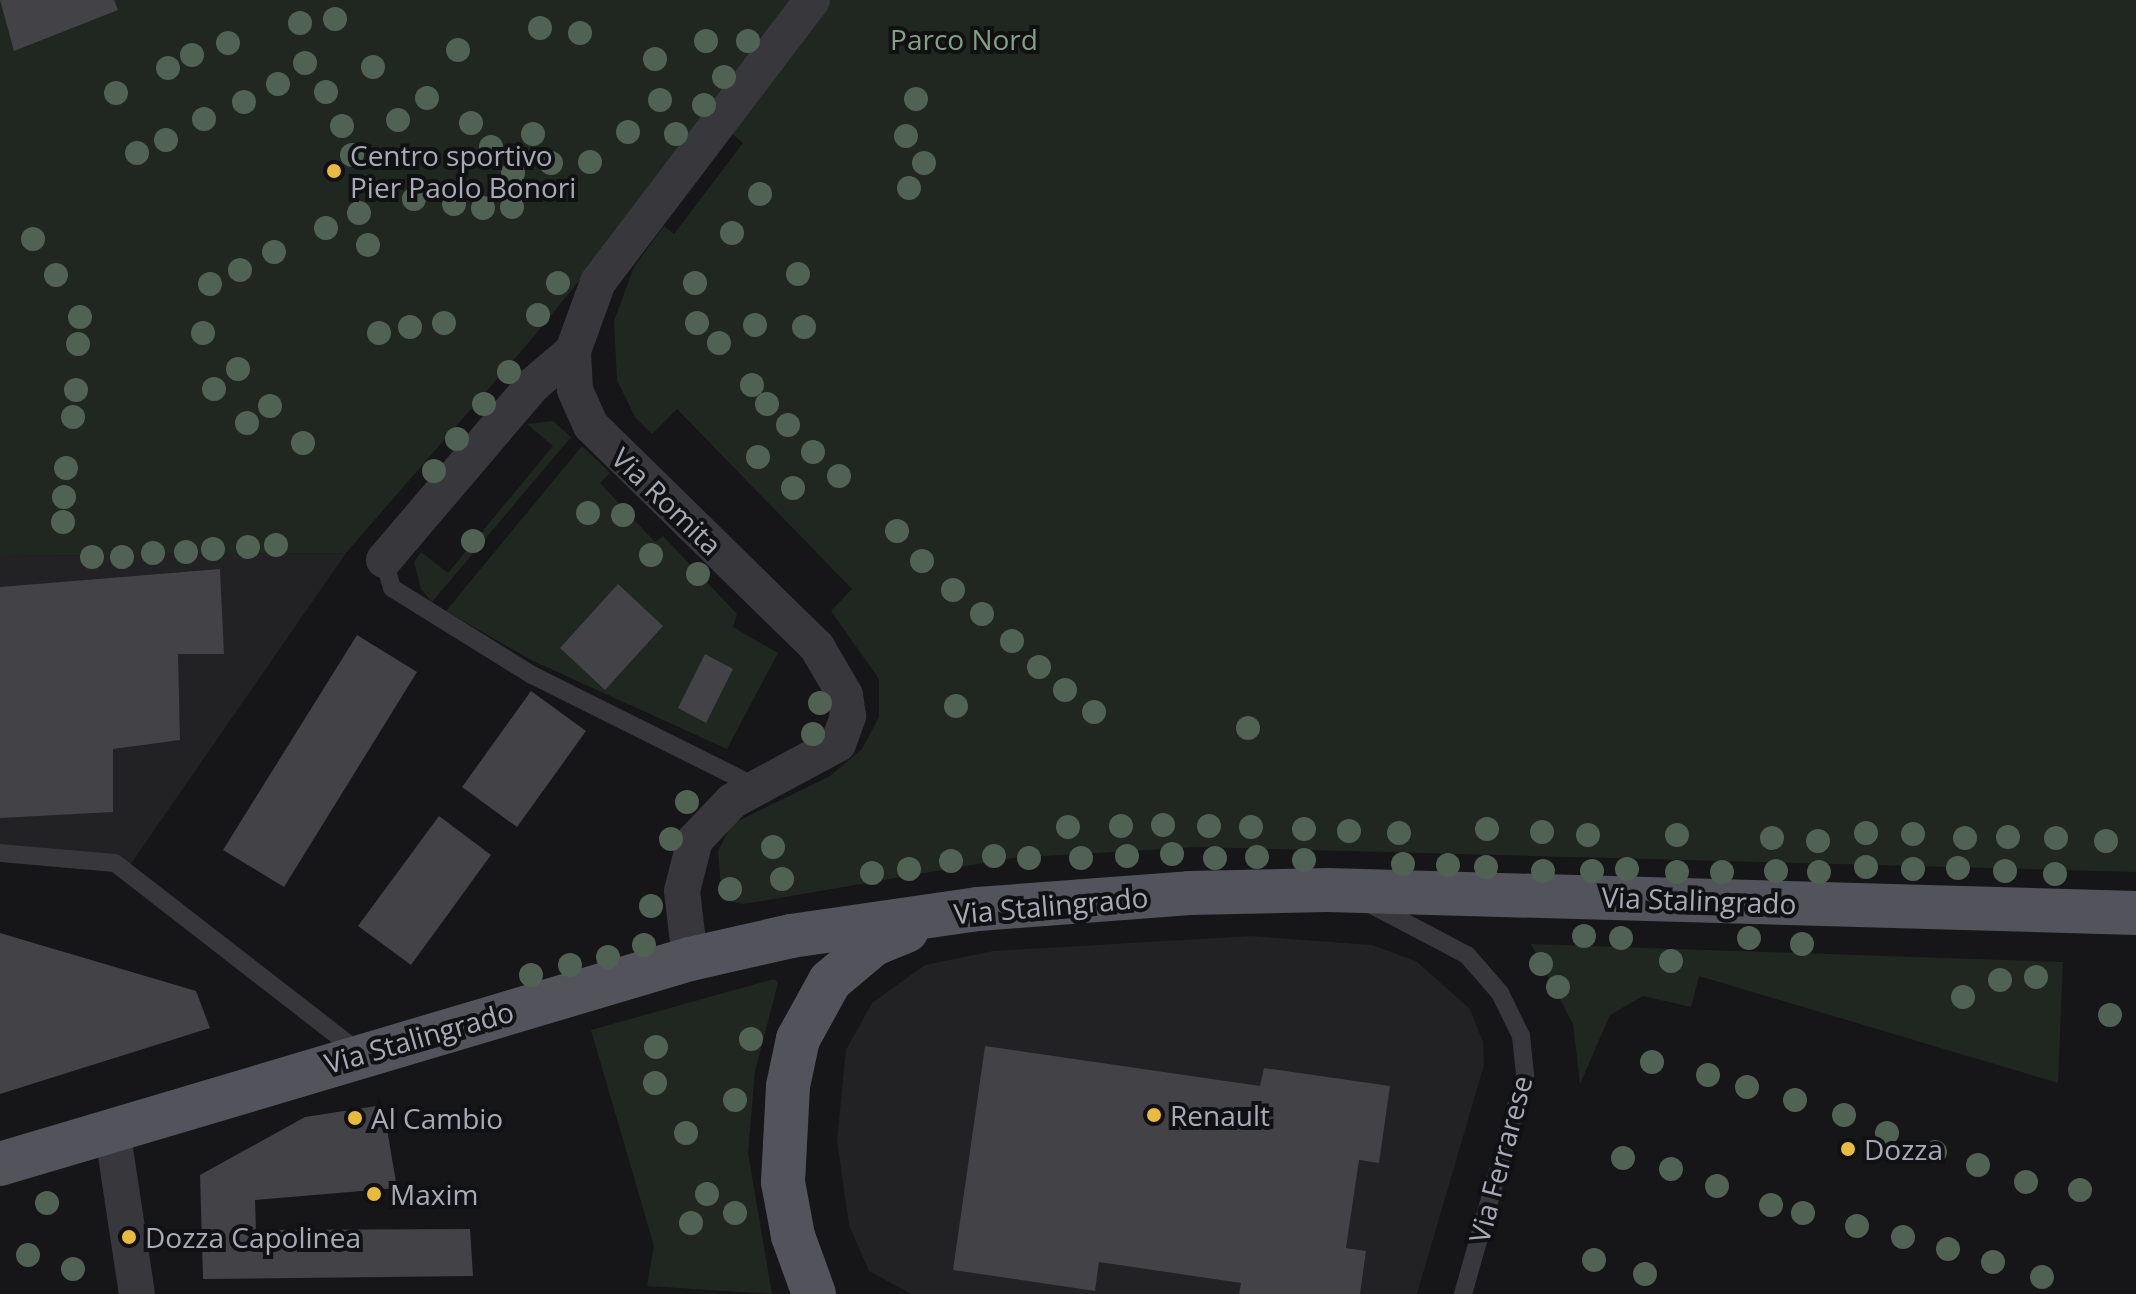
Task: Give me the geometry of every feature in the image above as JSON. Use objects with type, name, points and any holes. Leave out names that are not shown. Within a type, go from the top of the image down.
[{"type":"main road","name":"Via Stalingrado","points":[[0,1164],[360,1053],[690,959],[791,936],[978,909],[1189,893],[1328,890],[2136,913]]},
{"type":"main road","points":[[814,1294],[793,1236],[783,1182],[788,1086],[798,1039],[830,981],[874,944],[978,909]]},
{"type":"street","name":"Via Romita","points":[[690,959],[684,863],[709,823],[758,788],[838,744],[848,716],[840,678],[817,647],[591,426],[575,390],[573,351],[598,282],[812,0]]},
{"type":"street","points":[[384,560],[533,385],[573,351]]},
{"type":"street","points":[[112,1129],[137,1294]]},
{"type":"lane","points":[[384,560],[392,588],[532,675],[758,788]]},
{"type":"lane","points":[[0,853],[115,863],[360,1053]]},
{"type":"lane","name":"Via Ferrarese","points":[[1328,890],[1413,922],[1467,955],[1500,993],[1521,1036],[1525,1075],[1463,1294]]},
{"type":"shaded area","points":[[346,553],[128,868],[0,859],[0,556]]},
{"type":"shaded area","name":"Renault","points":[[1251,936],[1372,945],[1416,961],[1470,1009],[1483,1042],[1484,1065],[1417,1294],[911,1294],[869,1271],[849,1225],[837,1141],[846,1050],[872,1003],[925,965],[993,951]]},
{"type":"green space","name":"Centro sportivo Pier Paolo Bonori","points":[[0,0],[808,0],[530,341],[346,553],[0,556]]},
{"type":"green space","name":"Parco Nord","points":[[830,0],[2136,0],[2136,872],[1198,847],[1012,858],[744,904],[722,900],[718,851],[732,824],[830,776],[862,749],[879,717],[879,679],[831,611],[852,589],[677,409],[652,434],[635,417],[617,380],[614,321],[634,267],[664,226],[674,234],[743,143],[731,133]]},
{"type":"green space","points":[[553,421],[571,437],[432,602],[421,589],[414,562],[421,552],[448,573],[553,446],[527,424]]},
{"type":"green space","points":[[582,446],[610,473],[600,483],[655,542],[663,536],[737,614],[733,627],[778,653],[727,749],[531,660],[446,611]]},
{"type":"green space","points":[[1531,944],[2063,962],[2058,1083],[1699,976],[1691,1007],[1643,996],[1610,1015],[1580,1084],[1573,1024]]},
{"type":"green space","points":[[774,979],[778,983],[755,1071],[748,1153],[772,1294],[647,1286],[654,1246],[591,1030]]},
{"type":"building","points":[[0,0],[114,0],[118,10],[14,51]]},
{"type":"building","points":[[220,569],[224,654],[178,654],[180,740],[113,749],[113,812],[0,818],[0,587]]},
{"type":"building","points":[[618,584],[663,626],[605,690],[560,648]]},
{"type":"building","points":[[357,635],[417,672],[284,887],[223,850]]},
{"type":"building","points":[[705,654],[733,669],[706,723],[678,708]]},
{"type":"building","points":[[531,691],[586,731],[517,827],[462,787]]},
{"type":"building","points":[[439,816],[491,855],[411,965],[358,926]]},
{"type":"building","points":[[0,933],[196,991],[210,1028],[0,1094]]},
{"type":"building","points":[[985,1046],[1260,1086],[1264,1068],[1390,1086],[1379,1163],[1359,1160],[1346,1248],[1366,1251],[1360,1294],[1239,1294],[1241,1283],[1099,1262],[1095,1291],[953,1270]]},
{"type":"building","points":[[383,1105],[397,1188],[255,1200],[256,1230],[470,1229],[473,1276],[203,1279],[200,1175],[305,1117]]},
{"type":"place","name":"Centro sportivo Pier Paolo Bonori","points":[[334,171]]},
{"type":"place","name":"Renault","points":[[1154,1115]]},
{"type":"place","name":"Al Cambio","points":[[355,1118]]},
{"type":"place","name":"Dozza","points":[[1848,1149]]},
{"type":"place","name":"Maxim","points":[[374,1194]]},
{"type":"place","name":"Dozza Capolinea","points":[[129,1237]]}]
